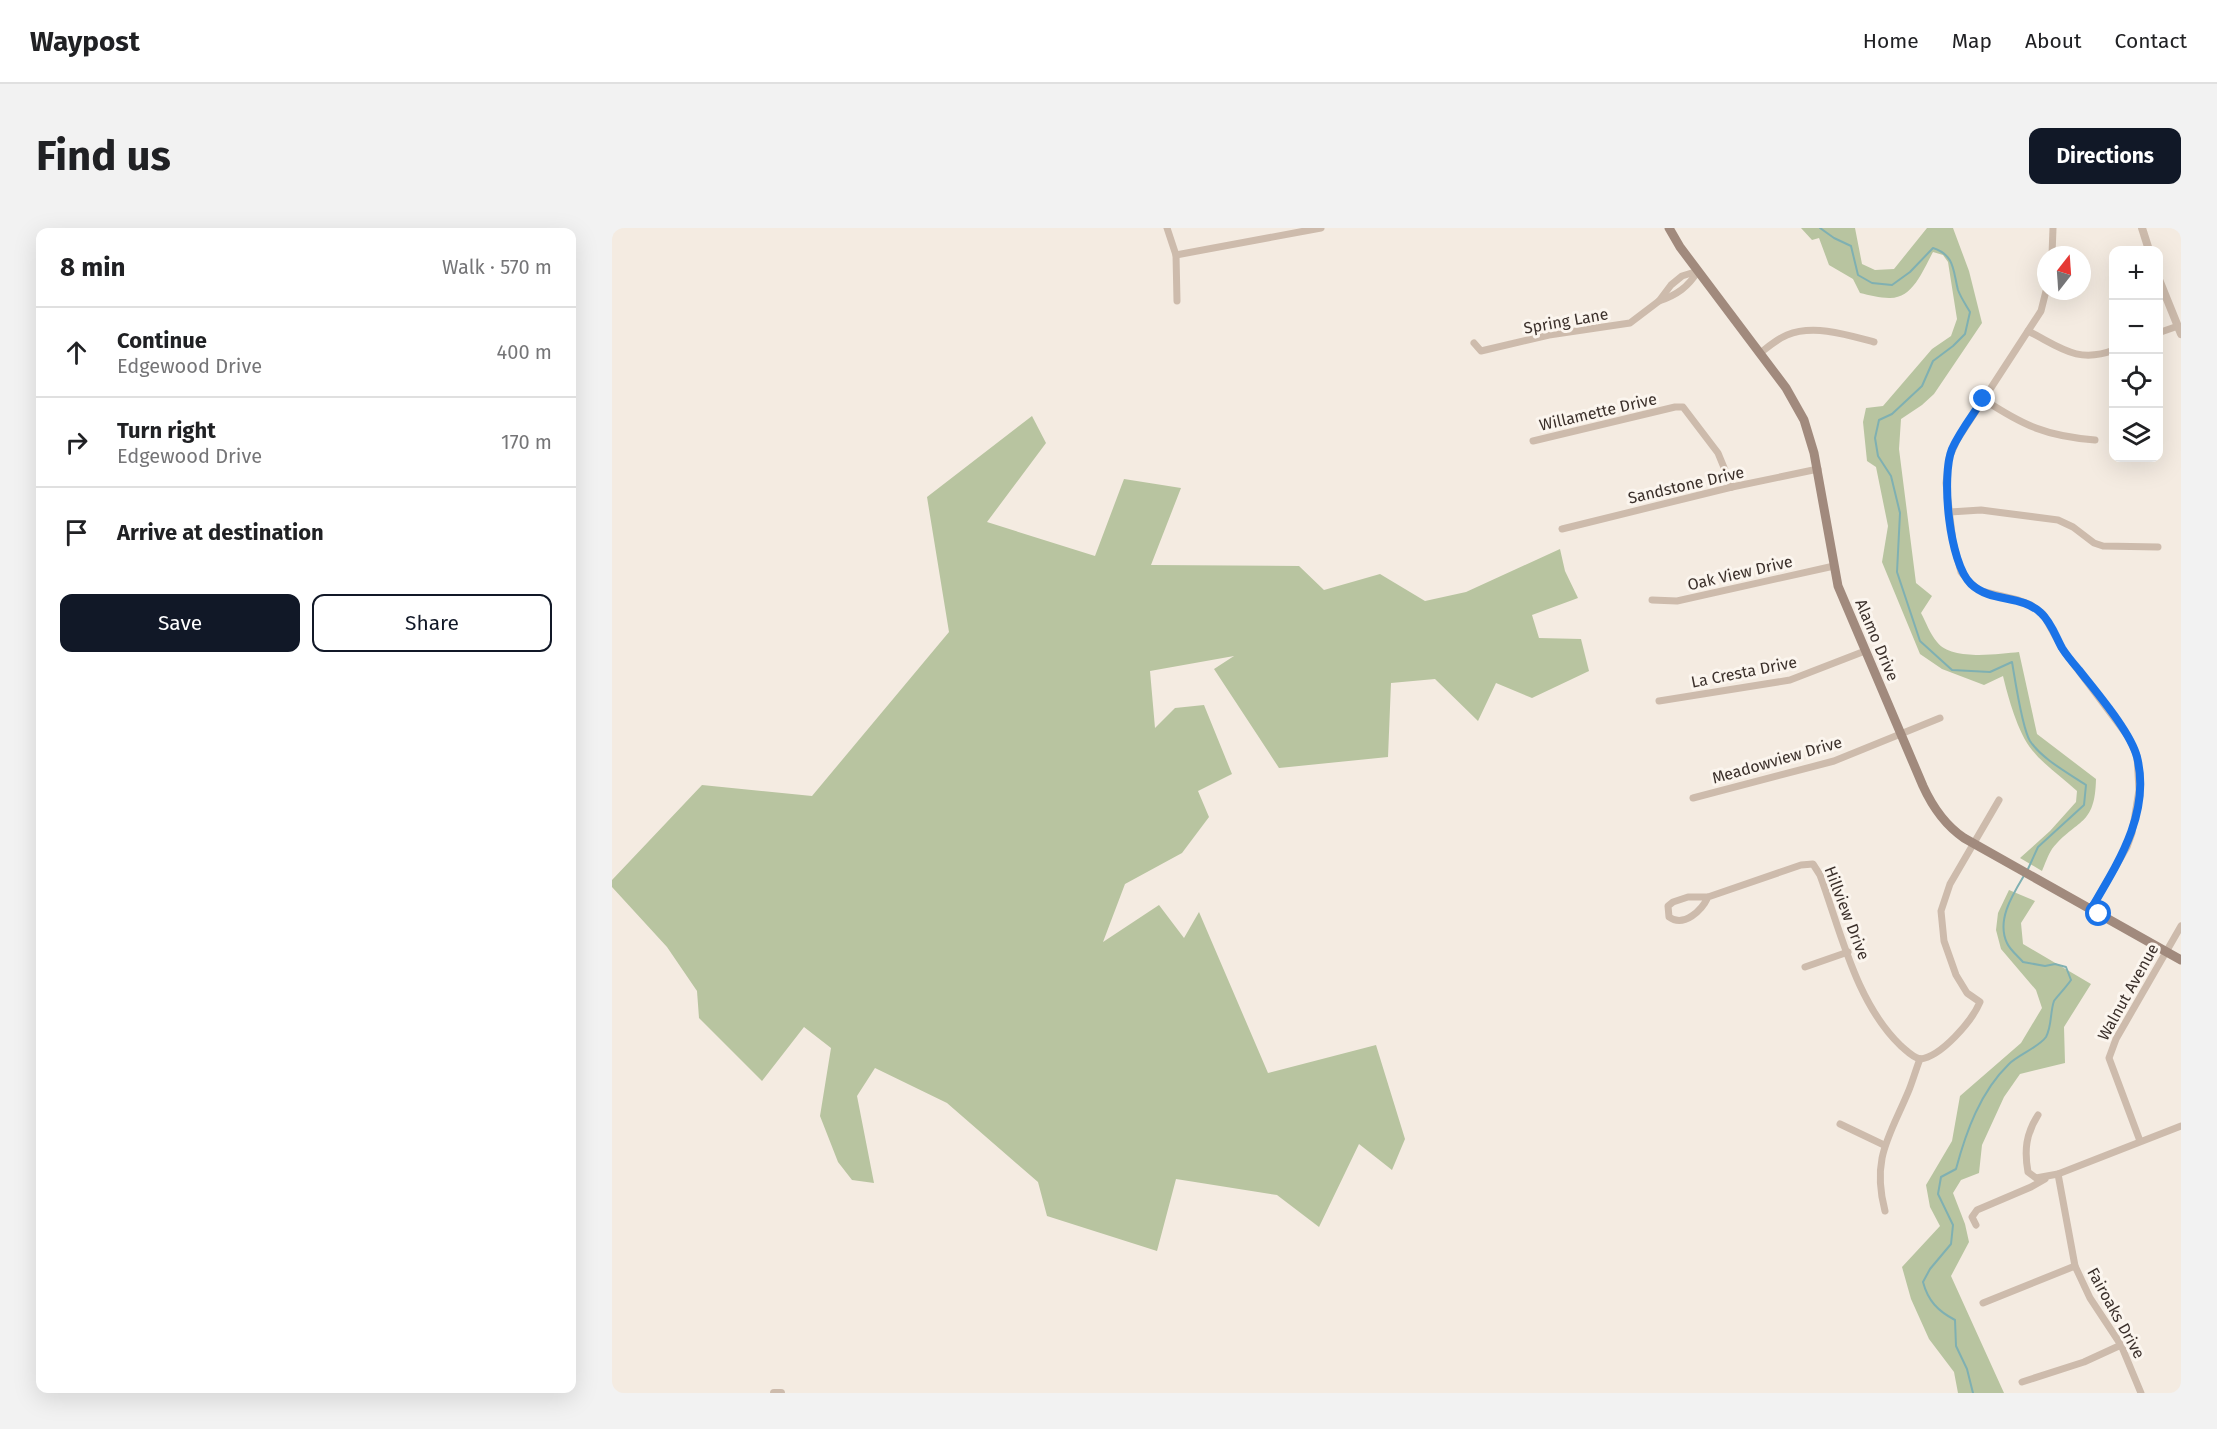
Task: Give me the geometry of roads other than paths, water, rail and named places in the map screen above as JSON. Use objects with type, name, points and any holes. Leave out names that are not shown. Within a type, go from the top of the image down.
[{"type":"main road","name":"Alamo Drive","points":[[1669,228],[1798,407],[1810,434],[1818,469],[1838,586],[1926,793],[1936,811],[1947,825],[1974,843],[2181,960]]},
{"type":"street","points":[[1167,228],[1176,255],[1177,302]]},
{"type":"street","points":[[1176,255],[1322,228]]},
{"type":"street","points":[[2053,246],[2054,228]]},
{"type":"street","points":[[2142,228],[2148,246]]},
{"type":"street","name":"Spring Lane","points":[[1474,343],[1481,351],[1549,335],[1630,323],[1659,301],[1671,285],[1682,276],[1698,271]]},
{"type":"street","points":[[2163,290],[2179,330],[2163,332]]},
{"type":"street","points":[[2044,300],[2041,311],[1957,440],[1950,458],[1946,483],[1953,542],[1961,572],[1971,584],[1981,591],[2018,600],[2031,605],[2043,614],[2063,650],[2129,738],[2137,756],[2139,790],[2132,833],[2127,847],[2091,909]]},
{"type":"street","points":[[1760,353],[1787,335],[1802,332],[1823,331],[1875,342]]},
{"type":"street","points":[[2028,331],[2078,356],[2094,357],[2109,352]]},
{"type":"street","points":[[1983,399],[2022,423],[2040,431],[2063,438],[2095,440]]},
{"type":"street","name":"Willamette Drive","points":[[1533,441],[1683,407],[1718,453],[1732,487]]},
{"type":"street","name":"Sandstone Drive","points":[[1562,529],[1732,487],[1818,469]]},
{"type":"street","points":[[1950,512],[1981,510],[2058,520],[2073,527],[2094,543],[2103,546],[2158,547]]},
{"type":"street","name":"Oak View Drive","points":[[1652,600],[1677,601],[1834,566]]},
{"type":"street","name":"La Cresta Drive","points":[[1659,701],[1790,680],[1865,651]]},
{"type":"street","name":"Meadowview Drive","points":[[1693,798],[1834,761],[1940,718]]},
{"type":"street","points":[[1885,1211],[1879,1176],[1884,1145],[1909,1091],[1920,1059],[1940,1049],[1974,1015],[1980,1002],[1967,993],[1961,985],[1944,941],[1941,911],[1950,884],[1999,800]]},
{"type":"street","name":"Hillview Drive","points":[[1708,897],[1801,865],[1813,864],[1820,875],[1872,1012],[1895,1040],[1913,1057],[1920,1059]]},
{"type":"street","points":[[1688,897],[1708,897],[1696,914],[1675,921],[1669,917],[1668,906],[1673,902],[1688,897]]},
{"type":"street","name":"Walnut Avenue","points":[[2140,1141],[2109,1058],[2116,1039],[2181,926]]},
{"type":"street","points":[[1805,967],[1848,952]]},
{"type":"street","points":[[2038,1115],[2032,1124],[2025,1146],[2028,1172],[2036,1178],[2047,1178]]},
{"type":"street","points":[[1840,1124],[1884,1145]]},
{"type":"street","points":[[1977,1225],[1972,1217],[1977,1210],[2047,1178],[2181,1126]]},
{"type":"street","name":"Fairoaks Drive","points":[[2058,1174],[2075,1266],[2090,1298],[2121,1345],[2141,1393]]},
{"type":"street","points":[[1983,1303],[2075,1266]]},
{"type":"street","points":[[2022,1382],[2084,1362],[2121,1345]]},
{"type":"street","points":[[774,1393],[781,1393]]},
{"type":"waterway","points":[[1820,228],[1851,246],[1858,275],[1872,283],[1892,285],[1910,272],[1933,248],[1940,251],[1952,264],[1958,290],[1970,312],[1965,334],[1933,361],[1922,386],[1892,414],[1879,420],[1875,438],[1878,456],[1891,476],[1900,513],[1897,572],[1920,641],[1952,670],[1990,672],[2012,662],[2022,715],[2030,741],[2048,760],[2086,785],[2084,805],[2038,847],[2028,869]]},
{"type":"waterway","points":[[1973,1393],[1967,1369],[1956,1346],[1955,1320],[1934,1305],[1923,1282],[1930,1269],[1951,1244],[1953,1225],[1938,1194],[1941,1177],[1956,1169],[1975,1113],[1990,1087],[2013,1061],[2046,1037],[2054,1001],[2071,980],[2066,967],[2023,962],[2007,943],[2003,925],[2007,907],[2025,874]]}]
